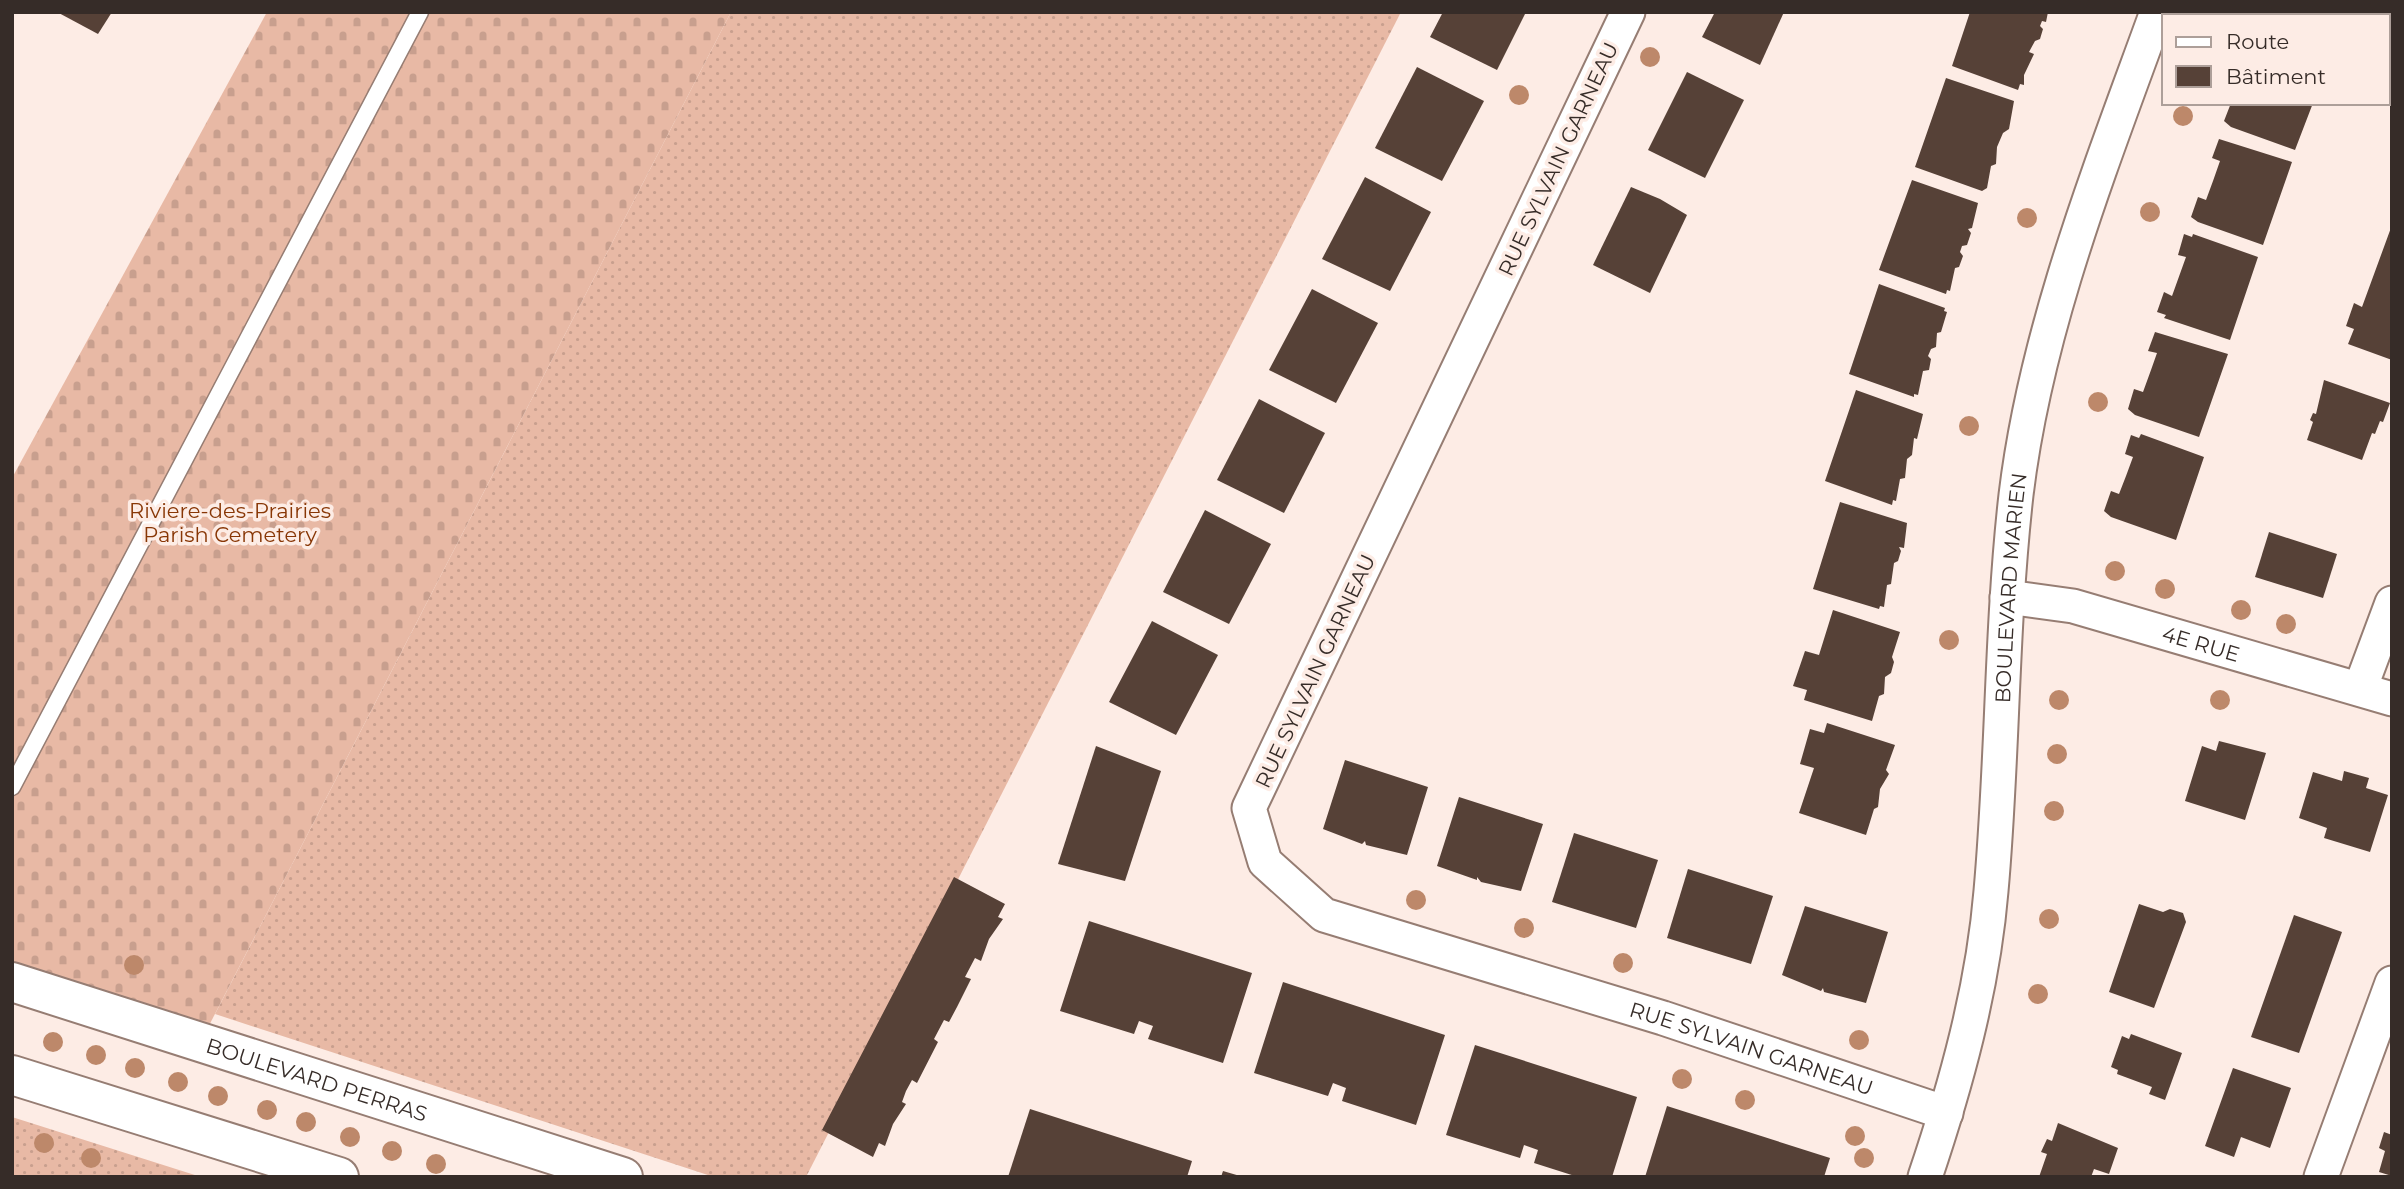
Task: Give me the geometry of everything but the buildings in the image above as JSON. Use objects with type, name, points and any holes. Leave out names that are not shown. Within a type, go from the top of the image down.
[{"type":"main road","name":"BOULEVARD PERRAS","points":[[12,982],[623,1177]]},
{"type":"main road","points":[[12,1075],[339,1177]]},
{"type":"street","name":"RUE SYLVAIN GARNEAU","points":[[1628,12],[1249,808],[1265,862],[1324,915],[1664,1018],[1946,1113]]},
{"type":"street","name":"BOULEVARD MARIEN","points":[[1925,1177],[1946,1113],[1978,986],[1991,893],[2007,597],[2017,494],[2034,390],[2052,318],[2157,12]]},
{"type":"street","name":"4E RUE","points":[[2007,597],[2073,606],[2392,699]]},
{"type":"street","points":[[2360,690],[2392,604]]},
{"type":"street","points":[[2321,1177],[2392,983]]},
{"type":"lane","points":[[12,787],[420,12]]},
{"type":"green space","name":"Riviere-des-Prairies Parish Cemetery","points":[[267,12],[731,12],[200,1043],[12,982],[12,478]]},
{"type":"green space","points":[[731,12],[1401,12],[806,1177],[714,1177],[215,1014]]},
{"type":"green space","points":[[12,1117],[198,1176],[12,1177]]}]
